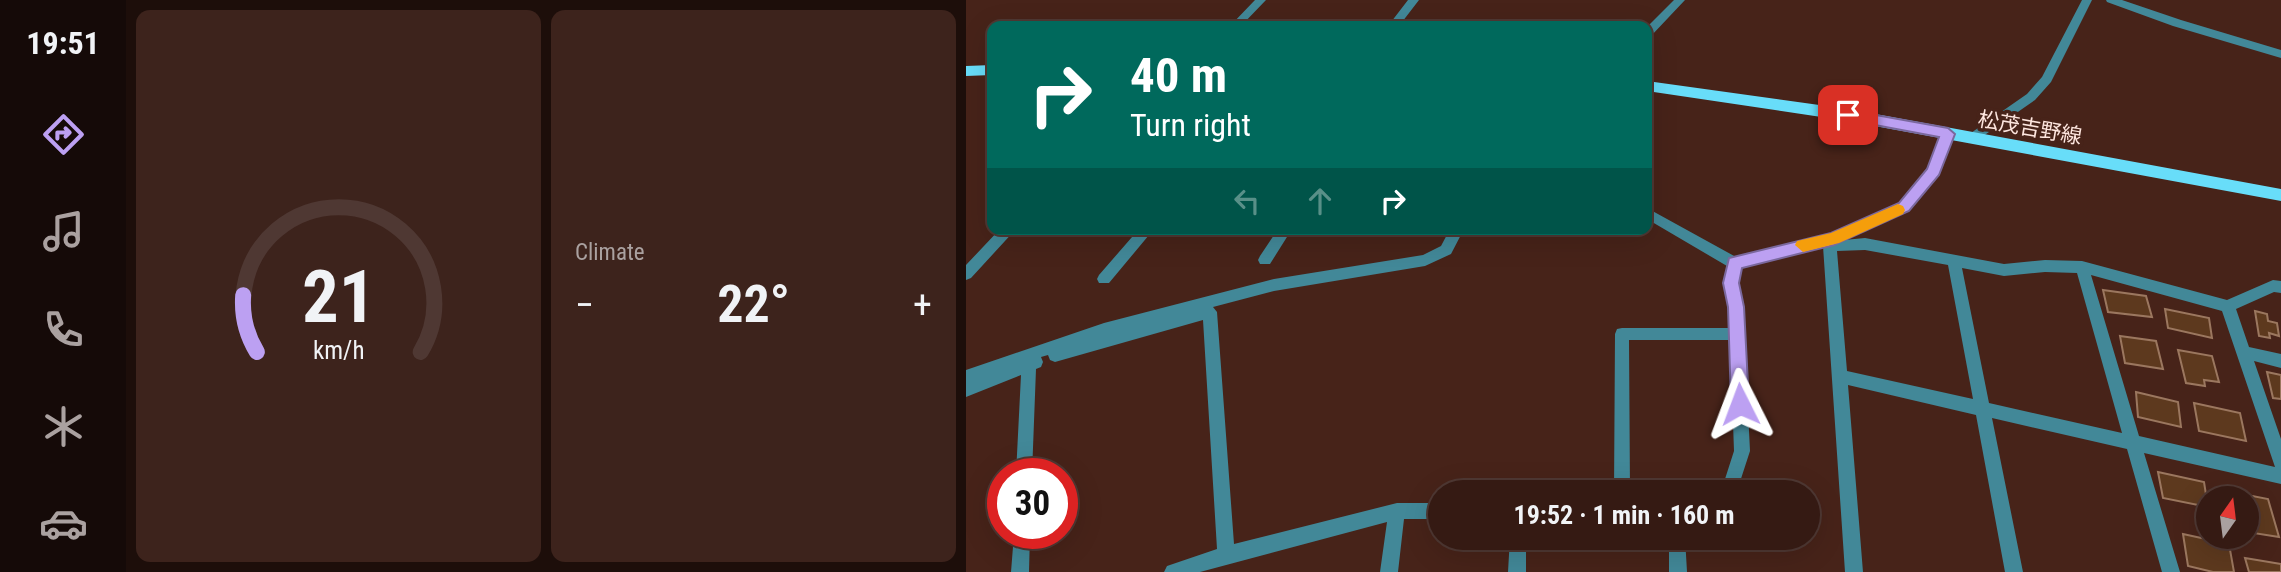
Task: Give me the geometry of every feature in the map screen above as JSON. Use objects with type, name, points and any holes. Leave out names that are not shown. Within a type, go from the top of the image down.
[{"type":"main road","points":[[966,71],[987,70]]},
{"type":"main road","name":"松茂吉野線","points":[[1652,87],[1848,115],[2281,195]]},
{"type":"street","points":[[1241,21],[1261,0]]},
{"type":"street","points":[[1397,21],[1415,0]]},
{"type":"street","points":[[1652,28],[1680,0]]},
{"type":"street","points":[[1972,138],[2031,97],[2047,79],[2087,0]]},
{"type":"street","points":[[2111,0],[2281,54]]},
{"type":"street","points":[[1652,216],[1735,263],[1832,242],[1904,207],[1934,172],[1948,134]]},
{"type":"street","points":[[966,274],[1003,235]]},
{"type":"street","points":[[1104,279],[1142,235]]},
{"type":"street","points":[[1265,261],[1281,235]]},
{"type":"street","points":[[966,377],[1104,329],[1274,285],[1424,260],[1446,250],[1454,235]]},
{"type":"street","points":[[1832,242],[1865,244],[2004,270],[2045,266],[2082,267],[2228,306],[2273,286],[2281,287]]},
{"type":"street","points":[[1832,242],[1854,572]]},
{"type":"street","points":[[1954,260],[2014,572]]},
{"type":"street","points":[[1733,480],[1742,451],[1736,307],[1731,283],[1735,263]]},
{"type":"street","points":[[2082,267],[2171,572]]},
{"type":"street","points":[[2228,306],[2281,462]]},
{"type":"street","points":[[966,390],[1053,356],[1210,312],[1226,555]]},
{"type":"street","points":[[1622,480],[1622,334],[1737,334]]},
{"type":"street","points":[[2244,352],[2281,361]]},
{"type":"street","points":[[1025,458],[1029,365]]},
{"type":"street","points":[[1841,377],[2281,476]]},
{"type":"street","points":[[1389,572],[1397,511]]},
{"type":"street","points":[[1173,572],[1194,569],[1226,555],[1397,511],[1428,511]]},
{"type":"street","points":[[1020,572],[1021,549]]},
{"type":"street","points":[[1517,572],[1518,550]]},
{"type":"street","points":[[1677,550],[1678,572]]},
{"type":"building","points":[[2103,290],[2146,296],[2152,317],[2108,312]]},
{"type":"building","points":[[2165,309],[2209,318],[2212,338],[2168,328]]},
{"type":"building","points":[[2255,311],[2267,314],[2268,321],[2277,323],[2279,336],[2269,333],[2270,338],[2259,336]]},
{"type":"building","points":[[2120,336],[2156,341],[2163,369],[2125,363]]},
{"type":"building","points":[[2178,350],[2212,356],[2219,382],[2204,380],[2205,386],[2186,383]]},
{"type":"building","points":[[2267,372],[2281,375],[2281,399],[2273,398]]},
{"type":"building","points":[[2136,392],[2178,402],[2181,427],[2138,417]]},
{"type":"building","points":[[2194,403],[2240,413],[2246,441],[2199,431]]},
{"type":"building","points":[[2158,472],[2204,482],[2205,486],[2196,486],[2196,505],[2163,498]]},
{"type":"building","points":[[2259,497],[2268,499],[2279,537],[2259,534]]},
{"type":"building","points":[[2183,534],[2196,537],[2196,550],[2230,550],[2234,572],[2213,572],[2188,566]]},
{"type":"building","points":[[2245,558],[2281,564],[2281,572],[2249,572]]},
{"type":"slow traffic","points":[[1803,245],[1834,238],[1898,210]]},
{"type":"route","points":[[1740,404],[1736,307],[1731,283],[1735,263],[1834,238],[1904,207],[1934,172],[1948,134],[1848,115]]}]
